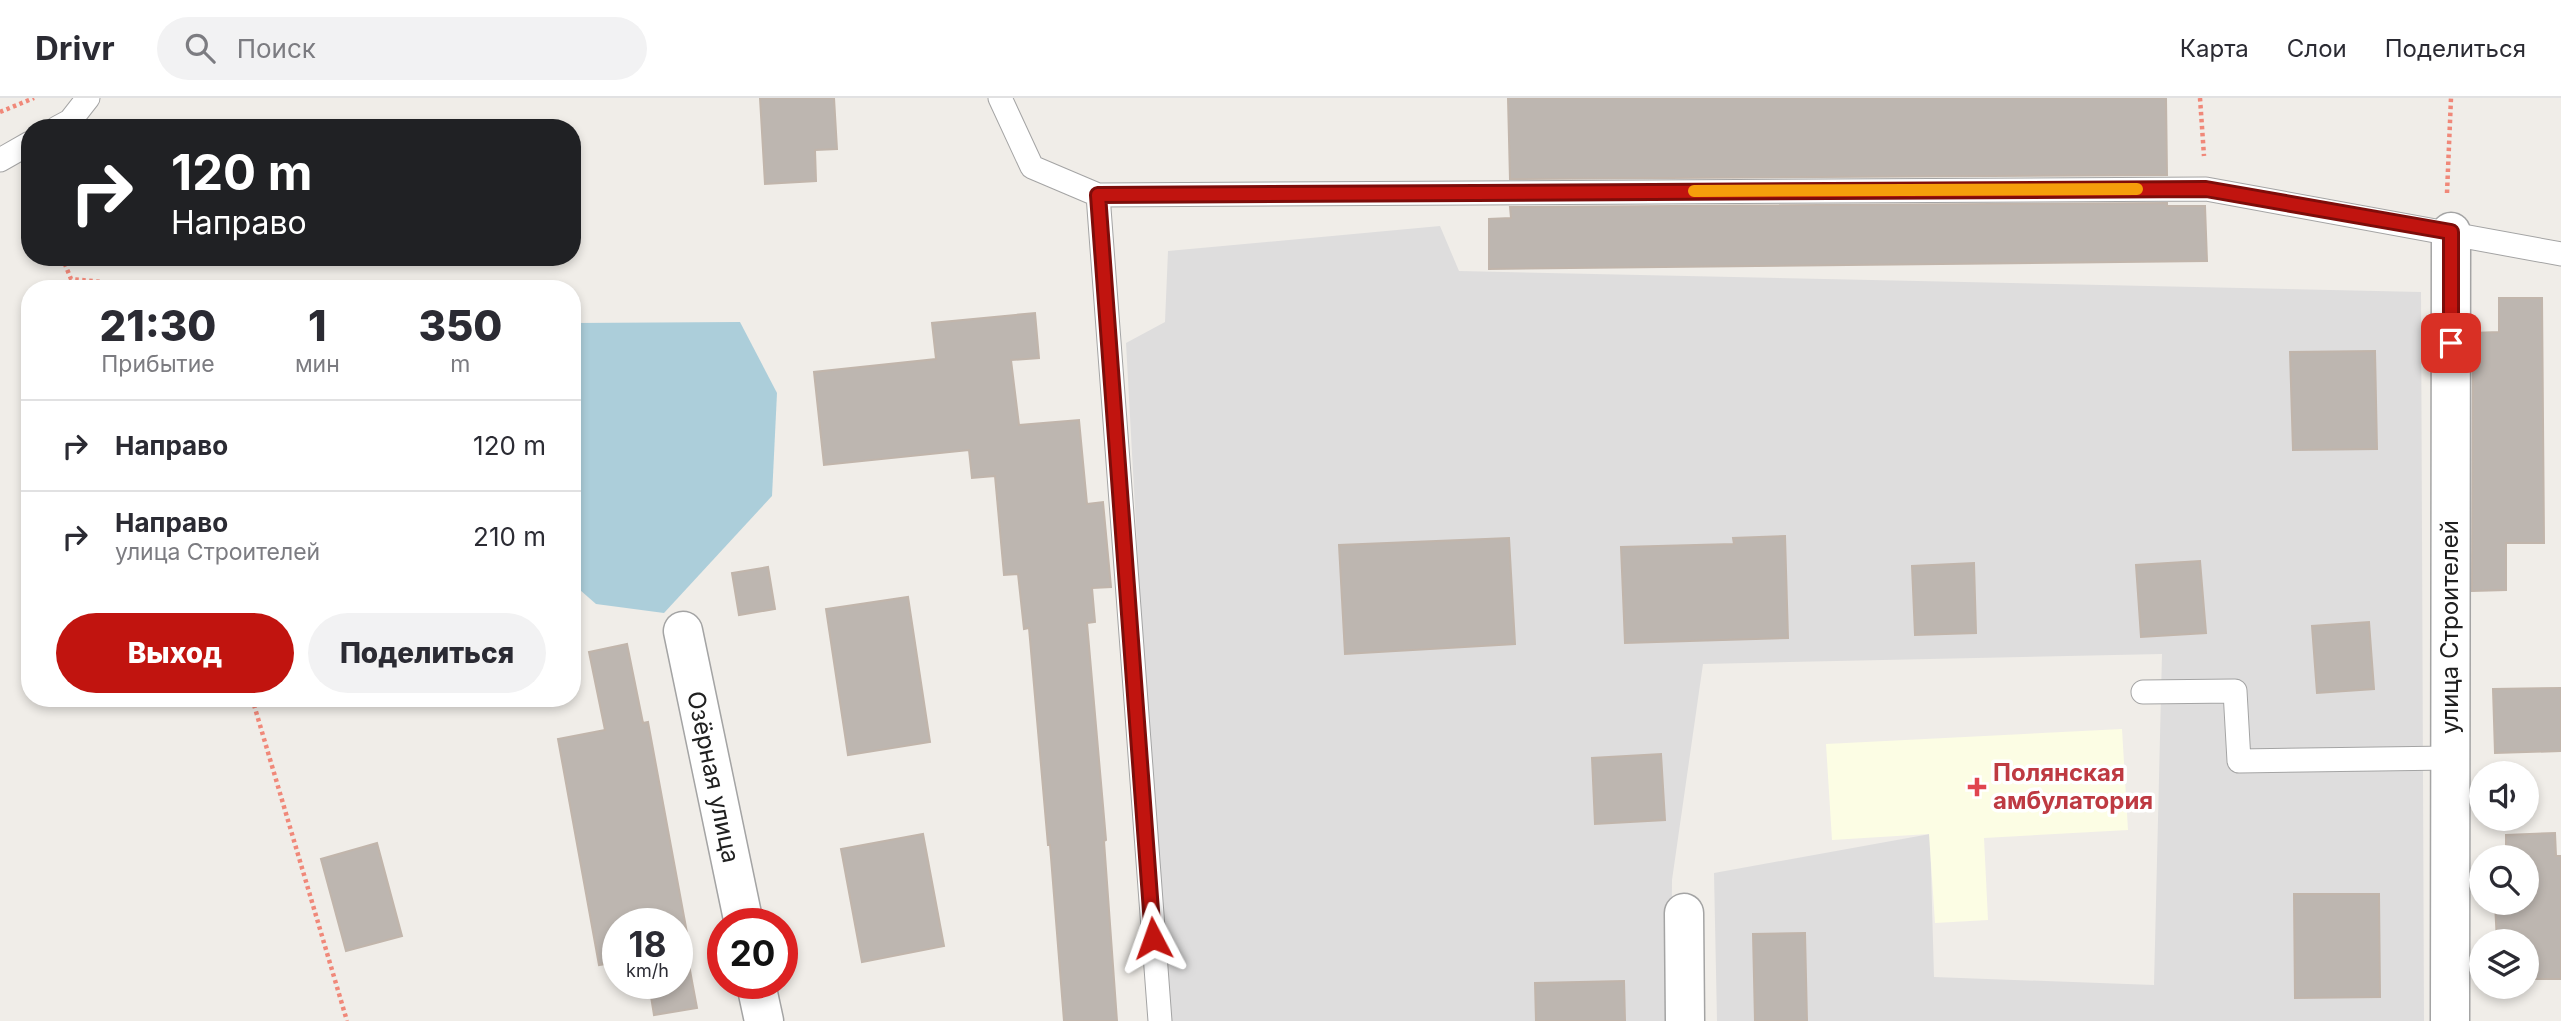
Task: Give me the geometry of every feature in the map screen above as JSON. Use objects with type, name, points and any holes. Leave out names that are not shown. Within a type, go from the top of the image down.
[{"type":"street","name":"улица Строителей","points":[[2450,1021],[2451,232]]},
{"type":"street","name":"Озёрная улица","points":[[683,631],[741,908]]},
{"type":"street","points":[[1684,913],[1685,1021]]},
{"type":"street","points":[[760,999],[764,1021]]},
{"type":"lane","points":[[72,119],[88,98]]},
{"type":"lane","points":[[1000,98],[1032,167],[1098,195],[2206,189],[2561,254]]},
{"type":"lane","points":[[0,160],[21,148]]},
{"type":"lane","points":[[1098,195],[1160,1021]]},
{"type":"lane","points":[[2143,692],[2235,691],[2239,761],[2449,758]]},
{"type":"path","points":[[0,112],[34,98]]},
{"type":"path","points":[[2200,98],[2206,189]]},
{"type":"path","points":[[2451,98],[2447,193],[2451,232]]},
{"type":"path","points":[[65,266],[71,279],[81,280]]},
{"type":"path","points":[[255,707],[347,1021]]},
{"type":"shaded area","points":[[1440,226],[1459,271],[2421,292],[2424,1021],[1717,1021],[1714,873],[1930,834],[1934,977],[2154,985],[2162,654],[1703,664],[1672,880],[1671,1021],[1163,1021],[1126,343],[1165,322],[1168,251]]},
{"type":"shaded area","name":"Полянская амбулатория","points":[[2122,729],[2128,830],[1984,838],[1988,920],[1935,923],[1929,834],[1832,840],[1826,744]]},
{"type":"water","points":[[740,322],[777,393],[772,496],[664,613],[596,604],[581,591],[581,323]]},
{"type":"building","points":[[760,98],[834,98],[837,149],[815,150],[816,181],[765,184]]},
{"type":"building","points":[[1508,98],[2166,98],[2167,175],[1510,179]]},
{"type":"building","points":[[2167,203],[2167,206],[2205,206],[2207,261],[1489,269],[1489,219],[1511,218],[1510,207]]},
{"type":"building","points":[[2499,298],[2542,298],[2544,543],[2506,543],[2506,590],[2472,591],[2473,333],[2499,332]]},
{"type":"building","points":[[1035,313],[1039,358],[1011,360],[1019,425],[1079,420],[1087,504],[1103,502],[1111,587],[1092,588],[1095,622],[1087,623],[1106,840],[1117,1021],[1064,1021],[1029,628],[1024,629],[1018,574],[1004,575],[995,476],[972,478],[969,450],[824,465],[814,372],[936,359],[932,323]]},
{"type":"building","points":[[2375,351],[2377,449],[2293,450],[2290,352]]},
{"type":"building","points":[[1785,536],[1788,638],[1625,643],[1621,547],[1734,544],[1733,538]]},
{"type":"building","points":[[1509,538],[1515,644],[1345,654],[1339,545]]},
{"type":"building","points":[[2200,561],[2206,633],[2141,637],[2136,565]]},
{"type":"building","points":[[1974,563],[1976,633],[1915,635],[1912,566]]},
{"type":"building","points":[[768,567],[775,609],[739,615],[732,573]]},
{"type":"building","points":[[908,597],[930,742],[848,755],[826,609]]},
{"type":"building","points":[[2369,622],[2374,689],[2317,693],[2312,626]]},
{"type":"building","points":[[627,644],[643,723],[648,722],[682,908],[602,908],[602,965],[599,965],[558,739],[605,730],[589,652]]},
{"type":"building","points":[[2561,688],[2561,751],[2495,753],[2493,689]]},
{"type":"building","points":[[1661,754],[1665,820],[1595,824],[1592,758]]},
{"type":"building","points":[[2555,833],[2556,856],[2561,856],[2561,979],[2539,979],[2539,929],[2496,929],[2496,915],[2539,915],[2539,845],[2506,845],[2506,835]]},
{"type":"building","points":[[923,834],[944,946],[862,962],[841,849]]},
{"type":"building","points":[[377,843],[402,936],[346,951],[321,859]]},
{"type":"building","points":[[2294,894],[2379,894],[2380,997],[2295,998]]},
{"type":"building","points":[[1805,933],[1807,1021],[1755,1021],[1753,934]]},
{"type":"building","points":[[1624,981],[1625,1021],[1536,1021],[1535,983]]},
{"type":"building","points":[[693,987],[697,1008],[654,1015],[651,999],[693,999]]},
{"type":"slow traffic","points":[[1694,191],[2137,189]]},
{"type":"place","name":"Полянская амбулатория","points":[[1977,787]]},
{"type":"route","points":[[1153,938],[1098,195],[2206,189],[2451,232],[2451,343]]}]
